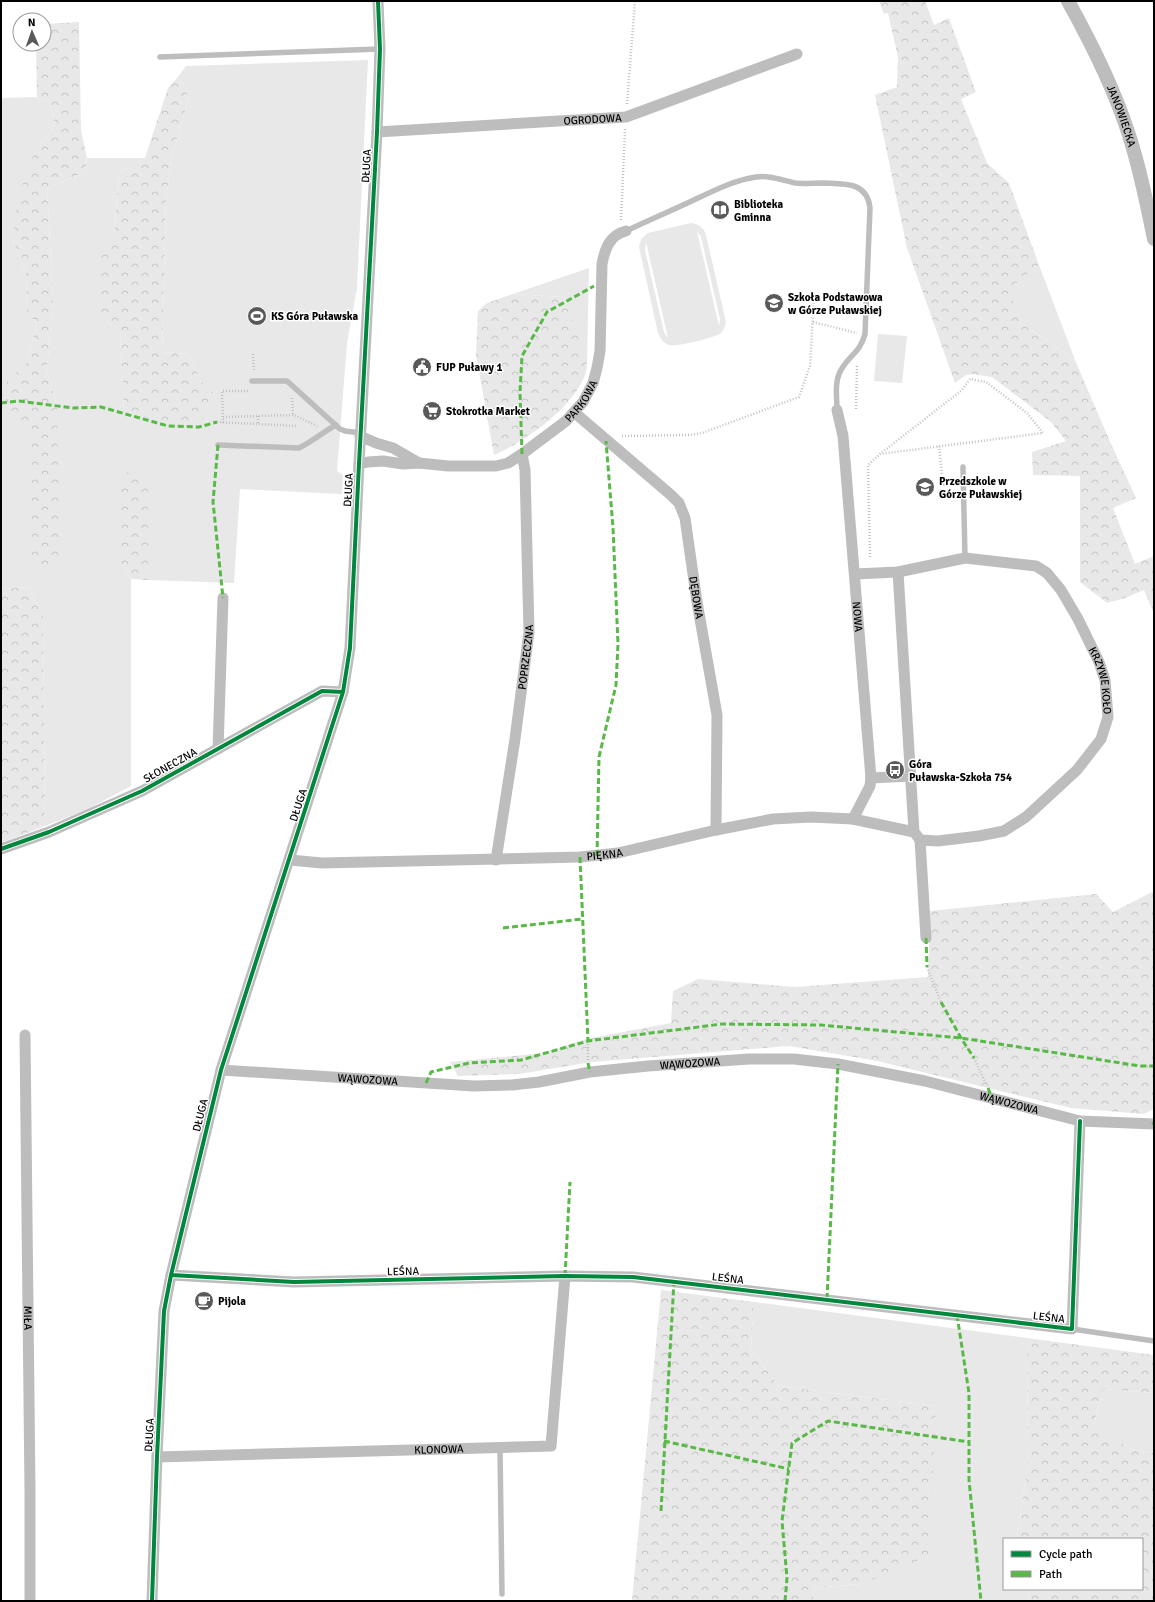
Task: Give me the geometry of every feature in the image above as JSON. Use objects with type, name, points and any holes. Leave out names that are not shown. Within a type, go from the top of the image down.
[{"type":"street","name":"DŁUGA","points":[[152,1601],[164,1312],[171,1275],[221,1070],[344,692],[350,648],[377,132],[380,49],[378,1]]},
{"type":"street","name":"JANOWIECKA","points":[[1068,1],[1087,34],[1120,108],[1135,154],[1154,239]]},
{"type":"street","name":"OGRODOWA","points":[[377,132],[626,117],[796,54]]},
{"type":"street","name":"PARKOWA","points":[[359,464],[376,461],[448,466],[496,466],[508,463],[522,454],[574,413],[583,402],[593,383],[597,368],[600,351],[602,264],[604,252],[609,242],[623,231]]},
{"type":"street","name":"NOWA","points":[[837,410],[843,436],[871,778],[870,786],[853,819]]},
{"type":"street","name":"DĘBOWA","points":[[574,413],[671,495],[679,503],[685,518],[696,602],[717,714],[716,830]]},
{"type":"street","name":"PARKOWA","points":[[360,434],[376,444],[393,448],[420,463]]},
{"type":"street","name":"POPRZECZNA","points":[[496,860],[516,739],[529,632],[525,470],[522,454]]},
{"type":"street","name":"KRZYWE KOŁO","points":[[855,574],[898,572],[965,558],[1036,566],[1047,573],[1060,590],[1078,619],[1099,662],[1105,680],[1108,717],[1101,739],[1077,770],[1026,817],[1004,831],[986,835],[938,841],[917,836]]},
{"type":"street","points":[[898,572],[911,776],[926,938]]},
{"type":"street","points":[[218,748],[223,598]]},
{"type":"street","name":"SŁONECZNA","points":[[1,849],[49,832],[142,791],[322,691],[344,692]]},
{"type":"street","points":[[871,778],[911,776]]},
{"type":"street","name":"PIĘKNA","points":[[290,860],[322,863],[580,857],[618,853],[716,830],[774,819],[811,817],[853,819],[917,836]]},
{"type":"street","name":"MIŁA","points":[[25,1035],[30,1601]]},
{"type":"street","name":"WĄWOZOWA","points":[[221,1070],[338,1076],[426,1083],[482,1085],[532,1083],[590,1072],[648,1066],[749,1059],[794,1060],[838,1064],[925,1081],[1080,1121],[1154,1124]]},
{"type":"street","name":"LEŚNA","points":[[171,1275],[294,1282],[565,1276],[633,1277],[1072,1329],[1080,1121]]},
{"type":"street","name":"KLONOWA","points":[[157,1457],[551,1446],[565,1276]]},
{"type":"lane","points":[[160,57],[380,49]]},
{"type":"lane","points":[[623,231],[722,187],[742,180],[757,177],[771,177],[795,183],[847,184],[856,186],[862,190],[867,195],[870,208],[865,334],[857,352],[844,365],[838,377],[837,410]]},
{"type":"lane","points":[[252,381],[287,381],[336,425],[345,431],[360,434]]},
{"type":"lane","points":[[218,445],[299,448],[308,444],[336,425]]},
{"type":"lane","points":[[963,467],[965,558]]},
{"type":"lane","points":[[943,483],[963,482]]},
{"type":"lane","points":[[1072,1329],[1154,1341]]},
{"type":"lane","points":[[500,1448],[502,1594]]},
{"type":"path","points":[[623,231],[626,117],[635,1]]},
{"type":"path","points":[[603,439],[615,436],[690,435],[702,433],[800,397],[810,366],[814,296]]},
{"type":"path","points":[[857,325],[857,333]]},
{"type":"path","points":[[253,354],[254,368]]},
{"type":"path","points":[[870,557],[868,465],[880,454],[962,390],[970,379],[986,382],[1027,413],[1043,433],[880,454]]},
{"type":"path","points":[[292,398],[293,415]]},
{"type":"path","points":[[222,399],[223,423]]},
{"type":"path","points":[[223,417],[293,415],[327,430]]},
{"type":"path","points":[[258,416],[258,424]]},
{"type":"path","points":[[217,422],[298,426]]},
{"type":"path","points":[[939,446],[943,483]]},
{"type":"path","points":[[927,968],[941,1002]]},
{"type":"path","points":[[588,1041],[588,1063]]},
{"type":"path","points":[[974,1058],[988,1088]]},
{"type":"green space","points":[[879,1],[925,1],[934,25],[949,18],[976,92],[961,99],[987,163],[1009,183],[1039,265],[1009,289],[1021,323],[1075,360],[1136,498],[1113,508],[1135,564],[1154,556],[1154,614],[1144,590],[1125,598],[1107,603],[1080,582],[1080,476],[1033,475],[1032,452],[1066,441],[1051,422],[992,377],[972,374],[966,375],[955,383],[907,248],[875,95],[897,87],[898,57],[888,13],[884,14]]},
{"type":"green space","points":[[79,22],[81,131],[87,158],[85,172],[47,188],[53,300],[47,370],[57,406],[60,563],[43,574],[30,560],[30,427],[8,421],[5,384],[26,363],[37,325],[27,311],[26,274],[13,240],[18,197],[33,156],[55,125],[49,101],[37,97],[36,52],[52,52],[52,24]]},
{"type":"green space","points":[[368,60],[357,288],[347,343],[337,471],[343,475],[342,494],[240,489],[234,583],[148,580],[148,478],[121,563],[131,579],[131,786],[86,810],[45,826],[43,617],[29,587],[1,589],[1,98],[37,97],[49,101],[55,125],[33,156],[13,240],[26,274],[27,311],[37,325],[26,363],[5,385],[30,427],[30,560],[57,406],[47,370],[53,300],[47,188],[85,172],[87,158],[145,158],[119,173],[107,322],[120,329],[124,412],[205,414],[215,394],[201,381],[188,354],[162,352],[166,199],[171,160],[188,101],[186,86],[177,78],[186,66]]},
{"type":"green space","points":[[177,78],[186,86],[188,101],[171,160],[166,199],[162,352],[188,354],[201,381],[215,394],[210,411],[205,414],[199,425],[174,424],[124,412],[120,329],[107,322],[98,307],[98,250],[114,237],[119,173],[145,158],[168,88]]},
{"type":"green space","points":[[691,223],[699,225],[704,230],[726,322],[721,333],[704,340],[687,343],[669,345],[663,342],[658,333],[639,247],[641,239],[648,233]],"holes":[[[697,231],[701,237],[720,319],[719,326]],[[646,242],[668,338],[664,332],[645,250]]]},
{"type":"green space","points":[[1039,265],[1075,360],[1021,323],[1008,289]]},
{"type":"green space","points":[[589,268],[587,366],[564,297],[513,294]]},
{"type":"green space","points":[[513,294],[564,297],[581,344],[587,367],[583,380],[575,394],[550,420],[520,441],[494,455],[476,355],[478,311],[487,303]]},
{"type":"green space","points":[[878,334],[907,336],[902,383],[874,381]]},
{"type":"green space","points":[[135,469],[148,478],[148,580],[131,579],[121,563],[120,476]]},
{"type":"green space","points":[[29,587],[43,617],[45,826],[1,843],[1,589]]},
{"type":"green space","points":[[1154,891],[1154,1109],[1144,1114],[1071,1108],[877,1061],[789,1046],[592,1062],[519,1074],[458,1076],[450,1062],[543,1053],[586,1039],[671,1023],[673,991],[698,979],[795,987],[928,977],[930,911],[1096,894],[1113,912]]},
{"type":"green space","points":[[661,1290],[754,1302],[751,1349],[779,1386],[936,1406],[929,1556],[861,1584],[814,1588],[813,1601],[632,1601]]},
{"type":"green space","points":[[754,1302],[1027,1338],[1028,1462],[1017,1538],[1003,1538],[1003,1590],[1028,1590],[1031,1601],[813,1601],[814,1588],[861,1584],[936,1406],[779,1386],[751,1349]]},
{"type":"green space","points":[[1027,1338],[1154,1355],[1154,1393],[1103,1389],[1094,1424],[1131,1449],[1154,1453],[1154,1601],[1031,1601],[1028,1590],[1143,1590],[1143,1538],[1017,1538],[1028,1462]]},
{"type":"green space","points":[[1103,1389],[1154,1393],[1154,1453],[1131,1449],[1094,1425]]},
{"type":"marked path","points":[[522,454],[520,392],[522,356],[547,312],[594,286]]},
{"type":"marked path","points":[[1,403],[19,401],[73,408],[101,407],[168,426],[199,427],[217,422]]},
{"type":"marked path","points":[[597,856],[599,757],[616,685],[618,644],[613,528],[606,441]]},
{"type":"marked path","points":[[218,445],[213,502],[223,598]]},
{"type":"marked path","points":[[580,857],[588,1041]]},
{"type":"marked path","points":[[503,928],[582,919]]},
{"type":"marked path","points":[[926,938],[927,967]]},
{"type":"marked path","points":[[941,1002],[974,1058]]},
{"type":"marked path","points":[[426,1083],[431,1072],[469,1063],[521,1060],[588,1041],[722,1024],[821,1025],[961,1038],[1140,1066],[1154,1066]]},
{"type":"marked path","points":[[588,1063],[590,1072]]},
{"type":"marked path","points":[[827,1299],[838,1064]]},
{"type":"marked path","points":[[988,1088],[992,1098]]},
{"type":"marked path","points":[[565,1276],[570,1182]]},
{"type":"marked path","points":[[661,1511],[674,1281]]},
{"type":"marked path","points":[[957,1315],[969,1393],[969,1480],[981,1601]]},
{"type":"marked path","points":[[785,1601],[787,1578],[782,1521],[792,1443],[828,1421],[969,1442]]},
{"type":"marked path","points":[[664,1441],[789,1469]]},
{"type":"cycle path","points":[[152,1601],[164,1311],[171,1275],[221,1070],[343,692],[350,648],[377,132],[380,49],[378,1]]},
{"type":"cycle path","points":[[1,849],[49,832],[142,791],[322,691],[343,692]]},
{"type":"cycle path","points":[[171,1275],[294,1282],[565,1276],[633,1277],[1072,1329],[1080,1121]]},
{"type":"place","name":"Biblioteka Gminna","points":[[720,210]]},
{"type":"place","name":"Szkoła Podstawowa w Górze Puławskiej","points":[[774,303]]},
{"type":"place","name":"KS Góra Puławska","points":[[257,316]]},
{"type":"place","name":"FUP Puławy 1","points":[[422,367]]},
{"type":"place","name":"Stokrotka Market","points":[[432,411]]},
{"type":"place","name":"Przedszkole w Górze Puławskiej","points":[[925,487]]},
{"type":"place","name":"Góra Puławska-Szkoła 754","points":[[895,770]]},
{"type":"place","name":"Pijola","points":[[204,1301]]}]
